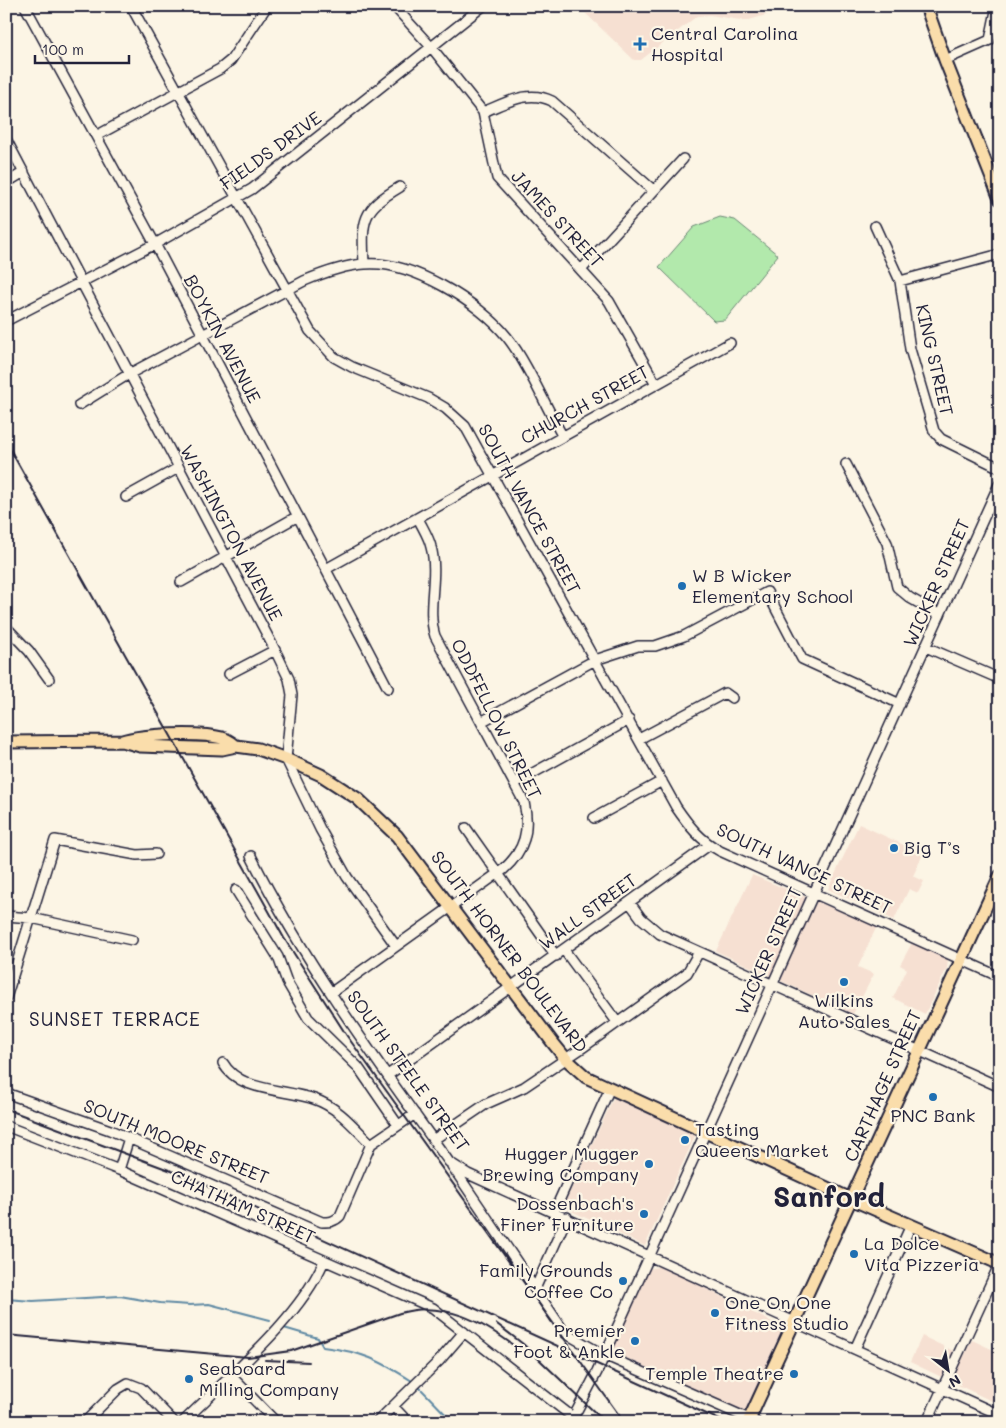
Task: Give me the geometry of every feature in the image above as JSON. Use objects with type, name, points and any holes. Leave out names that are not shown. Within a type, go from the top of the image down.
[{"type":"main road","points":[[926,6],[945,60],[1000,198]]},
{"type":"main road","name":"SOUTH HORNER BOULEVARD","points":[[6,742],[122,740],[138,736],[177,735],[223,738],[236,746],[258,749],[286,759],[336,784],[374,812],[409,850],[566,1059],[586,1077],[851,1199],[1000,1264]]},
{"type":"main road","name":"CARTHAGE STREET","points":[[751,1421],[960,959],[1000,876]]},
{"type":"street","name":"BOYKIN AVENUE","points":[[25,6],[155,244],[388,688]]},
{"type":"street","name":"SOUTH VANCE STREET","points":[[131,6],[177,93],[310,331],[334,357],[352,367],[428,398],[445,408],[465,426],[676,807],[692,830],[709,845],[1000,977]]},
{"type":"street","points":[[96,136],[220,69],[231,60],[267,6]]},
{"type":"street","name":"JAMES STREET","points":[[394,6],[432,48],[483,112],[496,178],[609,301],[656,384]]},
{"type":"street","name":"FIELDS DRIVE","points":[[6,321],[155,244],[236,199],[274,173],[483,6]]},
{"type":"street","points":[[945,60],[990,40],[997,6]]},
{"type":"street","points":[[483,112],[522,97],[542,96],[552,101],[653,190]]},
{"type":"street","name":"WASHINGTON AVENUE","points":[[6,139],[275,650],[288,679],[292,695],[286,759]]},
{"type":"street","points":[[581,270],[683,159]]},
{"type":"street","points":[[6,183],[24,172]]},
{"type":"street","points":[[364,264],[363,239],[366,216],[374,204],[400,187]]},
{"type":"street","name":"KING STREET","points":[[875,226],[900,281],[910,349],[934,430],[942,439],[1000,468]]},
{"type":"street","points":[[900,281],[1000,254]]},
{"type":"street","points":[[79,405],[130,374],[325,272],[364,264],[398,267],[426,278],[488,317],[508,338],[563,437]]},
{"type":"street","name":"CHURCH STREET","points":[[326,569],[730,343]]},
{"type":"street","points":[[846,464],[887,543],[897,587],[910,598],[940,615]]},
{"type":"street","points":[[126,496],[178,468]]},
{"type":"street","name":"WICKER STREET","points":[[575,1420],[1000,482]]},
{"type":"street","points":[[181,582],[298,516]]},
{"type":"street","name":"ODDFELLOW STREET","points":[[332,992],[498,873],[513,861],[526,837],[527,815],[524,802],[438,643],[432,625],[433,582],[431,547],[418,518]]},
{"type":"street","points":[[481,722],[595,660],[638,646],[655,646],[684,636],[767,592],[802,659],[900,704]]},
{"type":"street","points":[[6,627],[29,651],[49,679]]},
{"type":"street","points":[[926,647],[1000,678]]},
{"type":"street","points":[[229,674],[275,650]]},
{"type":"street","points":[[639,739],[725,693],[732,698]]},
{"type":"street","points":[[515,783],[629,720]]},
{"type":"street","points":[[286,759],[320,830],[347,877],[396,946]]},
{"type":"street","points":[[594,818],[662,782]]},
{"type":"street","points":[[466,828],[556,956]]},
{"type":"street","points":[[6,998],[55,840],[137,855],[156,854]]},
{"type":"street","name":"WALL STREET","points":[[388,1075],[709,845]]},
{"type":"street","name":"SOUTH STEELE STREET","points":[[251,856],[276,907],[303,951],[449,1162],[468,1174],[568,1217],[1000,1415]]},
{"type":"street","points":[[236,890],[278,957],[287,982],[308,1018],[358,1068],[398,1125]]},
{"type":"street","points":[[630,903],[641,918],[660,934],[1000,1087]]},
{"type":"street","points":[[6,916],[31,918],[132,940]]},
{"type":"street","points":[[564,950],[617,1022]]},
{"type":"street","points":[[433,1140],[486,1104],[524,1087],[566,1059],[687,973],[699,952]]},
{"type":"street","points":[[223,1063],[227,1070],[235,1076],[265,1089],[314,1098],[326,1104],[340,1113],[371,1144],[414,1114]]},
{"type":"street","points":[[554,1212],[610,1088]]},
{"type":"street","name":"SOUTH MOORE STREET","points":[[6,1093],[129,1138],[322,1222],[332,1222],[340,1216],[371,1144]]},
{"type":"street","name":"CHATHAM STREET","points":[[6,1126],[119,1170],[433,1308],[575,1420]]},
{"type":"street","points":[[119,1170],[129,1138]]},
{"type":"street","points":[[449,1162],[565,1333],[604,1355],[751,1421]]},
{"type":"street","points":[[535,1289],[568,1217]]},
{"type":"street","points":[[855,1349],[912,1225]]},
{"type":"street","points":[[183,1422],[293,1311],[316,1279],[324,1260]]},
{"type":"street","points":[[927,1422],[1000,1264]]},
{"type":"street","points":[[377,1422],[462,1331]]},
{"type":"street","points":[[230,1375],[276,1422]]},
{"type":"street","points":[[85,1422],[118,1389],[128,1383],[142,1388],[174,1422]]},
{"type":"street","points":[[393,1406],[408,1422]]},
{"type":"shaded area","name":"Central Carolina Hospital","points":[[578,6],[774,6],[766,15],[746,21],[710,15],[697,16],[641,60],[634,60]]},
{"type":"shaded area","points":[[859,824],[923,854],[913,876],[924,881],[918,893],[909,889],[894,920],[828,889]]},
{"type":"shaded area","points":[[752,875],[877,926],[858,967],[874,974],[853,1014],[716,951]]},
{"type":"shaded area","points":[[913,941],[948,958],[947,968],[925,1014],[893,998],[907,969],[900,965]]},
{"type":"shaded area","points":[[614,1097],[696,1134],[645,1246],[563,1207]]},
{"type":"shaded area","points":[[661,1266],[786,1329],[747,1413],[615,1353],[614,1346],[649,1269]]},
{"type":"shaded area","points":[[922,1336],[964,1356],[972,1340],[1000,1353],[1000,1405],[910,1362]]},
{"type":"green space","points":[[720,217],[735,220],[778,255],[725,320],[714,321],[659,267],[694,227]]},
{"type":"waterway","points":[[6,1299],[33,1301],[120,1296],[160,1303],[209,1304],[270,1320]]},
{"type":"waterway","points":[[284,1328],[318,1338],[323,1347],[349,1351],[370,1358],[412,1381]]},
{"type":"waterway","points":[[420,1388],[453,1422]]},
{"type":"railway","points":[[6,442],[284,938],[347,1036],[624,1422]]},
{"type":"railway","points":[[6,1109],[185,1176],[724,1422]]},
{"type":"railway","points":[[6,1335],[248,1357],[291,1351],[400,1313],[432,1309],[462,1316],[477,1322],[517,1348]]},
{"type":"railway","points":[[497,1324],[523,1344],[605,1422]]},
{"type":"railway","points":[[265,1360],[309,1362]]},
{"type":"place","name":"Central Carolina Hospital","points":[[640,44]]},
{"type":"place","name":"W B Wicker Elementary School","points":[[682,586]]},
{"type":"place","name":"Big T’s","points":[[894,848]]},
{"type":"place","name":"Wilkins Auto Sales","points":[[844,982]]},
{"type":"place","name":"PNC Bank","points":[[933,1097]]},
{"type":"place","name":"Tasting Queens Market","points":[[685,1140]]},
{"type":"place","name":"Hugger Mugger Brewing Company","points":[[649,1164]]},
{"type":"place","name":"Dossenbach's Finer Furniture","points":[[644,1214]]},
{"type":"place","name":"La Dolce Vita Pizzeria","points":[[854,1254]]},
{"type":"place","name":"Family Grounds Coffee Co","points":[[623,1281]]},
{"type":"place","name":"One On One Fitness Studio","points":[[715,1313]]},
{"type":"place","name":"Premier Foot & Ankle","points":[[635,1341]]},
{"type":"place","name":"Temple Theatre","points":[[794,1374]]},
{"type":"place","name":"Seaboard Milling Company","points":[[189,1379]]},
{"type":"district","name":"SUNSET TERRACE","points":[[115,1019]]},
{"type":"district","name":"Sanford","points":[[829,1197]]}]
